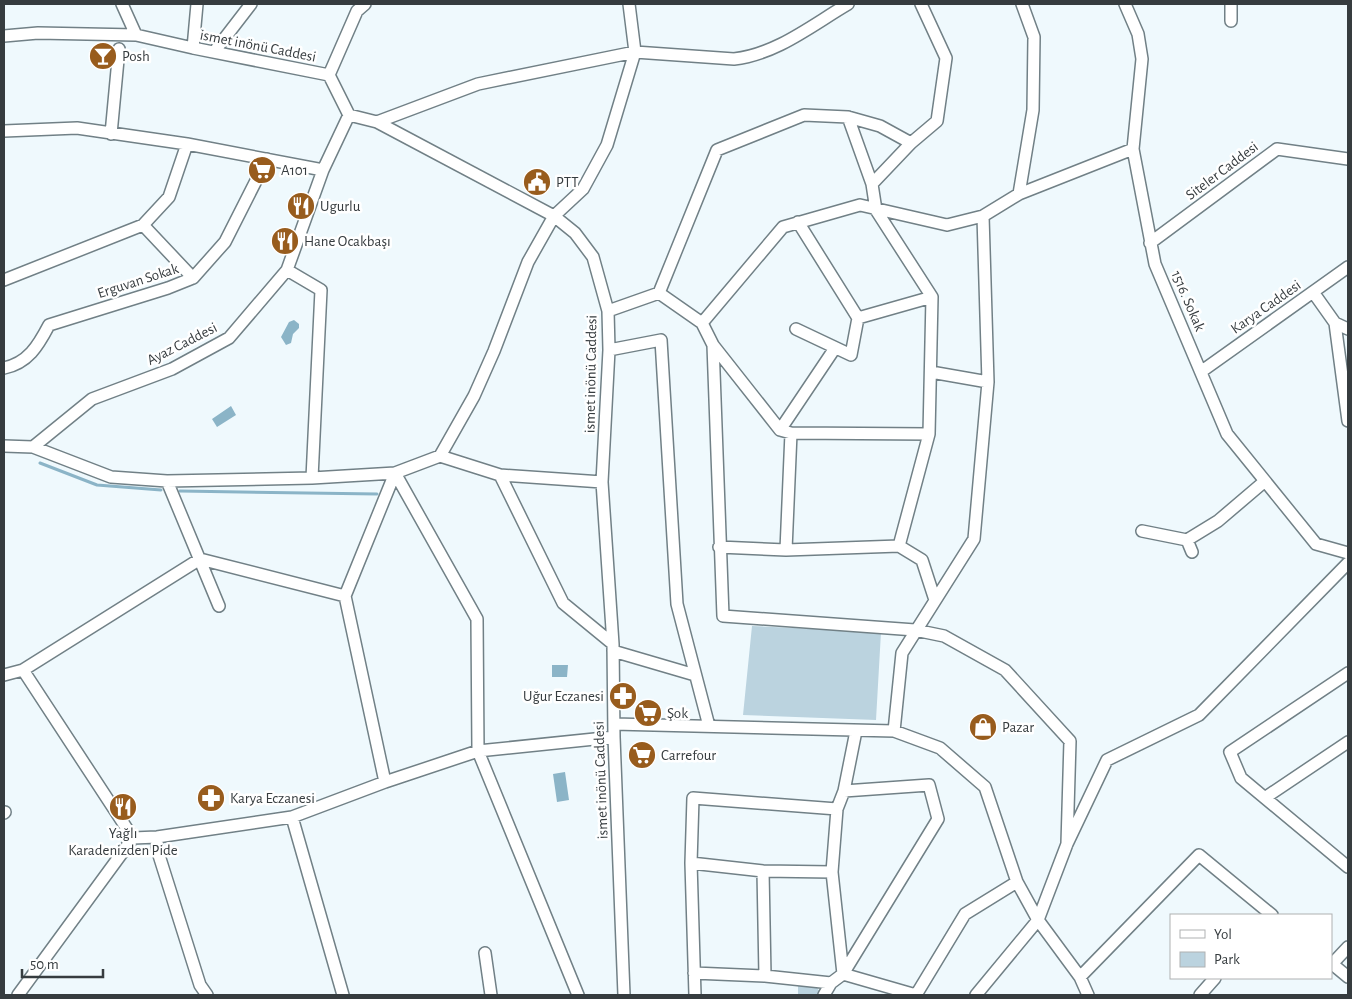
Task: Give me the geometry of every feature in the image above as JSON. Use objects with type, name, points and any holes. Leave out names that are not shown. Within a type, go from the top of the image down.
[{"type":"street","points":[[4,36],[38,32],[136,35],[122,4]]},
{"type":"street","points":[[193,48],[197,4]]},
{"type":"street","points":[[214,52],[251,4]]},
{"type":"street","points":[[329,75],[357,11],[365,4]]},
{"type":"street","points":[[377,122],[478,84],[635,52],[734,59],[751,57],[771,50],[848,4]]},
{"type":"street","points":[[872,184],[911,143],[937,121],[946,58],[921,4]]},
{"type":"street","points":[[1019,194],[1033,110],[1034,37],[1022,4]]},
{"type":"street","name":"1516. Sokak","points":[[1125,4],[1138,34],[1142,58],[1133,149],[1155,264],[1227,434],[1316,544],[1348,553]]},
{"type":"street","points":[[1230,4],[1231,21]]},
{"type":"street","points":[[440,456],[474,396],[494,352],[528,262],[554,216],[583,189],[607,145],[635,52],[632,6]]},
{"type":"street","name":"ismet inönü Caddesi","points":[[136,35],[329,75],[349,115],[377,122],[554,216],[575,233],[592,257],[608,311],[609,350],[602,482],[613,647],[614,737],[624,995]]},
{"type":"street","points":[[111,134],[118,49]]},
{"type":"street","name":"Ayaz Caddesi","points":[[33,447],[92,399],[172,369],[229,338],[287,270],[324,170],[349,115]]},
{"type":"street","points":[[608,311],[659,293],[717,150],[804,116],[848,117],[880,126],[911,143]]},
{"type":"street","points":[[848,117],[872,184],[876,210],[932,297],[929,434],[899,546]]},
{"type":"street","points":[[4,131],[77,128],[187,144],[324,170]]},
{"type":"street","points":[[4,280],[143,225],[168,197],[187,144]]},
{"type":"street","points":[[702,323],[783,227],[860,205],[947,225],[983,216],[1019,194],[1133,149]]},
{"type":"street","name":"Siteler Caddesi","points":[[1150,243],[1277,149],[1348,159]]},
{"type":"street","name":"Erguvan Sokak","points":[[4,368],[18,365],[39,344],[49,324],[168,288],[193,278],[225,242],[267,159]]},
{"type":"street","points":[[894,731],[902,652],[974,539],[988,382],[983,216]]},
{"type":"street","points":[[796,329],[851,355],[858,318],[798,222]]},
{"type":"street","points":[[143,225],[193,278]]},
{"type":"street","name":"Karya Caddesi","points":[[1202,372],[1348,267]]},
{"type":"street","points":[[287,270],[321,290],[312,478]]},
{"type":"street","points":[[1313,292],[1335,322],[1348,329]]},
{"type":"street","points":[[659,293],[702,323],[714,344],[786,432],[929,434]]},
{"type":"street","points":[[858,318],[932,297]]},
{"type":"street","points":[[1335,322],[1348,421]]},
{"type":"street","points":[[609,350],[661,340],[677,604],[709,726]]},
{"type":"street","points":[[714,344],[719,548],[723,616],[915,630],[944,636],[1005,670],[1070,741],[1067,844]]},
{"type":"street","points":[[786,550],[786,432],[835,348]]},
{"type":"street","points":[[931,372],[988,382]]},
{"type":"street","points":[[4,446],[33,447],[111,477],[167,481],[312,478],[395,473],[440,456],[500,475],[602,482]]},
{"type":"street","points":[[385,782],[345,596],[395,473]]},
{"type":"street","points":[[395,473],[477,619],[478,751],[578,995]]},
{"type":"street","points":[[500,475],[563,603],[613,647],[695,674]]},
{"type":"street","points":[[167,481],[219,606]]},
{"type":"street","points":[[1142,531],[1187,540],[1218,521],[1264,481]]},
{"type":"street","points":[[1187,540],[1192,552]]},
{"type":"street","points":[[719,548],[786,550],[899,546],[922,560],[935,600]]},
{"type":"street","points":[[4,675],[23,670],[200,559],[345,596]]},
{"type":"street","points":[[976,995],[1038,920],[1067,844],[1107,760],[1199,715],[1348,564]]},
{"type":"street","points":[[23,670],[133,838]]},
{"type":"street","points":[[1348,673],[1230,752],[1241,778],[1348,867]]},
{"type":"street","points":[[614,724],[894,731],[940,748],[985,787],[1017,882],[1038,920],[1080,977],[1087,995]]},
{"type":"street","points":[[843,974],[832,872],[837,809],[844,791],[856,731]]},
{"type":"street","points":[[133,838],[157,838],[292,816],[478,751],[614,737]]},
{"type":"street","points":[[1266,797],[1348,742]]},
{"type":"street","points":[[824,995],[831,983],[843,974],[938,819],[929,785],[844,791]]},
{"type":"street","points":[[695,995],[691,863],[693,798],[837,809]]},
{"type":"street","points":[[292,816],[343,995]]},
{"type":"street","points":[[18,995],[133,838]]},
{"type":"street","points":[[157,838],[157,849],[200,985],[207,995]]},
{"type":"street","points":[[1080,977],[1199,855],[1270,914]]},
{"type":"street","points":[[691,863],[763,871],[832,872]]},
{"type":"street","points":[[763,871],[765,976]]},
{"type":"street","points":[[843,974],[916,995],[965,914],[1017,882]]},
{"type":"street","points":[[1332,962],[1348,947]]},
{"type":"street","points":[[485,954],[491,995]]},
{"type":"street","points":[[1332,964],[1348,977]]},
{"type":"street","points":[[694,973],[765,976],[831,983]]},
{"type":"street","points":[[1200,995],[1214,979]]},
{"type":"green space","points":[[752,626],[881,632],[876,720],[743,715]]},
{"type":"green space","points":[[798,983],[815,984],[821,994],[798,995]]},
{"type":"shaded area","points":[[294,320],[299,324],[299,328],[293,334],[291,343],[286,345],[281,337],[289,322]]},
{"type":"shaded area","points":[[231,406],[236,415],[217,427],[212,419]]},
{"type":"shaded area","points":[[552,665],[568,665],[567,677],[552,677]]},
{"type":"shaded area","points":[[565,772],[569,800],[557,802],[553,774]]},
{"type":"waterway","points":[[40,463],[97,485],[161,490]]},
{"type":"waterway","points":[[180,491],[377,494]]},
{"type":"place","name":"Posh","points":[[103,56]]},
{"type":"place","name":"A101","points":[[262,170]]},
{"type":"place","name":"PTT","points":[[537,182]]},
{"type":"place","name":"Ugurlu","points":[[301,206]]},
{"type":"place","name":"Hane Ocakbaşı","points":[[285,241]]},
{"type":"place","name":"Uğur Eczanesi","points":[[623,696]]},
{"type":"place","name":"Şok","points":[[648,713]]},
{"type":"place","name":"Pazar","points":[[983,727]]},
{"type":"place","name":"Carrefour","points":[[642,755]]},
{"type":"place","name":"Karya Eczanesi","points":[[211,798]]},
{"type":"place","name":"Yağlı Karadenizden Pide","points":[[123,807]]}]
